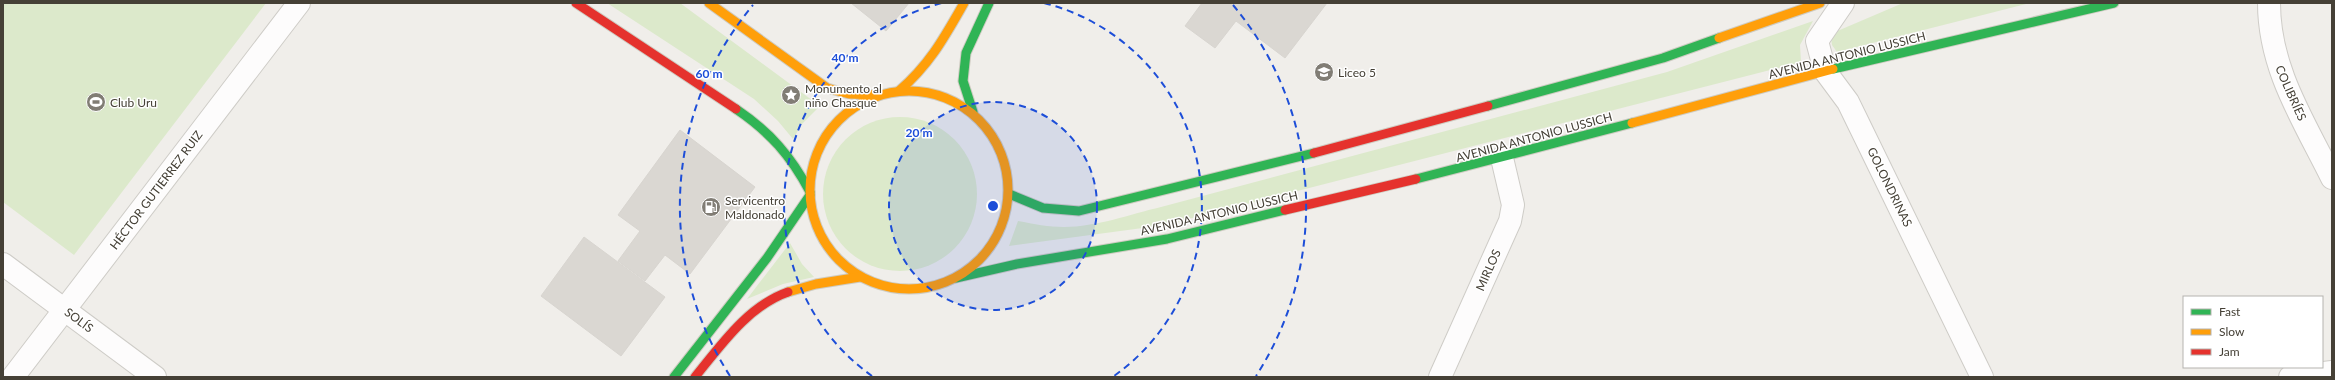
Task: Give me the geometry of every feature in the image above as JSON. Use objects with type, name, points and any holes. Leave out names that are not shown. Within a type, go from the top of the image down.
[{"type":"main road","points":[[576,3],[751,119],[780,145],[797,168],[810,193]]},
{"type":"main road","points":[[710,3],[827,88],[850,94],[878,95]]},
{"type":"main road","points":[[898,90],[919,74],[937,49],[964,3]]},
{"type":"main road","points":[[973,112],[962,81],[966,53],[989,3]]},
{"type":"main road","points":[[1009,194],[1024,203],[1052,211],[1079,211],[1326,150],[1663,58],[1820,3]]},
{"type":"main road","name":"AVENIDA ANTONIO LUSSICH","points":[[956,278],[1017,264],[1167,239],[1502,158],[1825,71],[2114,3]]},
{"type":"main road","points":[[898,90],[925,91],[944,96],[973,112],[993,135],[1006,163],[1009,194],[1002,228],[983,257],[956,278],[924,289],[891,288],[860,277],[835,257],[820,235],[812,216],[810,193],[813,162],[825,138],[837,122],[854,108],[878,95],[898,90]]},
{"type":"main road","points":[[674,377],[767,258],[810,193]]},
{"type":"main road","points":[[695,377],[742,322],[752,313],[776,297],[818,284],[860,277]]},
{"type":"street","name":"HÉCTOR GUTIERREZ RUIZ","points":[[13,377],[299,3]]},
{"type":"street","name":"GOLONDRINAS","points":[[1843,3],[1817,41],[1825,71],[1848,102],[1982,377]]},
{"type":"street","name":"COLIBRÍES","points":[[2269,3],[2272,42],[2280,75],[2332,178]]},
{"type":"street","name":"MIRLOS","points":[[1440,377],[1510,221],[1513,205],[1502,158]]},
{"type":"street","name":"SOLÍS","points":[[3,264],[154,377]]},
{"type":"street","points":[[2290,377],[2332,372]]},
{"type":"green space","name":"Club Uru","points":[[3,3],[266,3],[74,255],[3,202]]},
{"type":"green space","points":[[607,3],[680,3],[820,106],[802,124],[793,139],[778,121],[754,99]]},
{"type":"green space","points":[[1903,3],[2030,3],[1837,52],[1832,45],[1831,38],[1835,32]]},
{"type":"green space","points":[[1813,21],[1800,45],[1801,62],[1165,225],[1009,246],[1018,221],[1047,226],[1064,227],[1088,225],[1113,220],[1667,72]]},
{"type":"green space","points":[[892,117],[908,117],[930,123],[955,139],[971,164],[976,179],[976,209],[971,224],[955,249],[943,258],[922,268],[908,271],[892,271],[878,268],[864,262],[851,254],[840,243],[826,216],[823,202],[823,186],[826,172],[832,158],[840,145],[851,134],[878,120]]},
{"type":"green space","points":[[790,243],[802,264],[814,277],[783,284],[747,299]]},
{"type":"building","points":[[851,3],[909,3],[886,31]]},
{"type":"building","points":[[1202,3],[1327,3],[1285,58],[1236,21],[1215,48],[1185,26]]},
{"type":"building","points":[[680,130],[755,187],[690,274],[665,255],[645,281],[618,261],[640,231],[618,215]]},
{"type":"building","points":[[584,237],[665,297],[621,356],[541,296]]},
{"type":"traffic: fast","points":[[973,112],[963,81],[966,53],[989,3]]},
{"type":"traffic: fast","points":[[1833,69],[2114,3]]},
{"type":"traffic: fast","points":[[1488,106],[1663,58],[1719,38]]},
{"type":"traffic: fast","points":[[736,109],[759,127],[779,146],[795,167],[810,192]]},
{"type":"traffic: fast","points":[[1416,179],[1632,123]]},
{"type":"traffic: fast","points":[[1009,194],[1043,208],[1079,211],[1314,153]]},
{"type":"traffic: fast","points":[[674,377],[767,258],[810,195]]},
{"type":"traffic: fast","points":[[956,278],[1017,264],[1167,239],[1285,210]]},
{"type":"traffic: slow","points":[[709,3],[827,88],[849,94],[877,95]]},
{"type":"traffic: slow","points":[[899,91],[928,61],[964,3]]},
{"type":"traffic: slow","points":[[1719,38],[1820,3]]},
{"type":"traffic: slow","points":[[1632,123],[1833,69]]},
{"type":"traffic: slow","points":[[899,91],[919,91],[947,98],[972,113],[986,127],[1001,152],[1008,180],[1008,190],[1008,200],[1001,228],[986,253],[972,267],[947,282],[938,285],[919,289],[899,289],[871,282],[846,267],[832,253],[817,228],[814,219],[810,200],[810,180],[817,152],[832,127],[846,113],[871,98],[880,95],[899,91]]},
{"type":"traffic: slow","points":[[788,292],[816,284],[860,277]]},
{"type":"traffic: jam","points":[[576,3],[736,109]]},
{"type":"traffic: jam","points":[[1314,153],[1488,106]]},
{"type":"traffic: jam","points":[[1285,210],[1416,179]]},
{"type":"traffic: jam","points":[[695,377],[725,340],[748,317],[774,298],[788,292]]},
{"type":"place","name":"Liceo 5","points":[[1324,72]]},
{"type":"place","name":"Monumento al niño Chasque","points":[[791,95]]},
{"type":"place","name":"Club Uru","points":[[96,102]]},
{"type":"place","name":"Servicentro Maldonado","points":[[711,207]]}]
